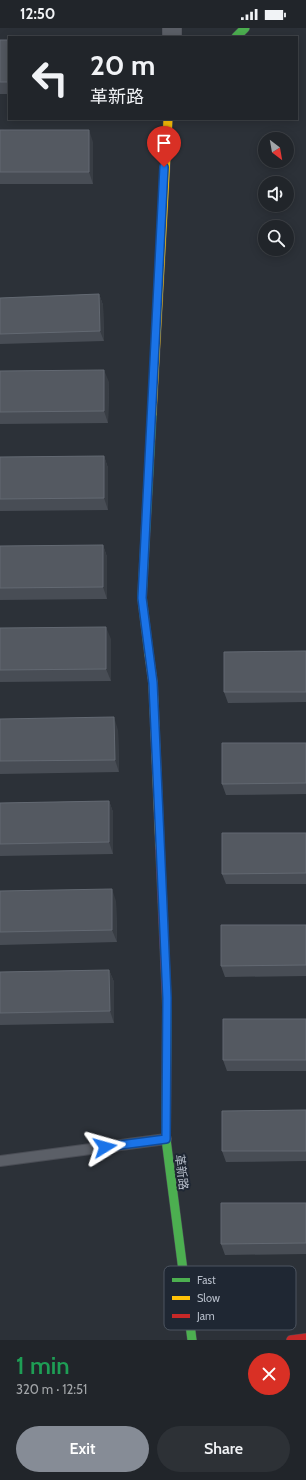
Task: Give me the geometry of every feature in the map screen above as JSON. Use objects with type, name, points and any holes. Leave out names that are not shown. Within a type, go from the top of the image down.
[{"type":"street","points":[[237,36],[245,28]]},
{"type":"street","name":"革新路","points":[[168,120],[142,598],[153,683],[167,998],[166,1139],[182,1266]]},
{"type":"street","name":"革新路","points":[[191,1330],[192,1340]]},
{"type":"street","points":[[291,1340],[306,1338]]},
{"type":"lane","points":[[0,1161],[166,1139]]},
{"type":"building","points":[[0,40],[8,40],[8,82],[0,82]]},
{"type":"building","points":[[0,130],[89,130],[89,172],[0,172]]},
{"type":"building","points":[[99,294],[100,331],[0,334],[0,298]]},
{"type":"building","points":[[104,370],[104,411],[0,412],[0,371]]},
{"type":"building","points":[[104,456],[104,498],[0,499],[0,457]]},
{"type":"building","points":[[103,545],[103,587],[0,588],[0,546]]},
{"type":"building","points":[[106,627],[106,669],[0,670],[0,628]]},
{"type":"building","points":[[306,651],[306,692],[224,692],[224,652]]},
{"type":"building","points":[[114,717],[115,760],[0,761],[0,719]]},
{"type":"building","points":[[222,743],[306,743],[306,783],[222,784]]},
{"type":"building","points":[[109,801],[109,842],[0,844],[0,803]]},
{"type":"building","points":[[222,833],[306,833],[306,873],[222,874]]},
{"type":"building","points":[[112,889],[112,930],[0,932],[0,891]]},
{"type":"building","points":[[221,925],[306,925],[306,965],[221,966]]},
{"type":"building","points":[[109,970],[110,1011],[0,1013],[0,972]]},
{"type":"building","points":[[223,1019],[306,1019],[306,1060],[223,1060]]},
{"type":"building","points":[[306,1110],[306,1151],[222,1151],[222,1111]]},
{"type":"building","points":[[221,1203],[306,1203],[306,1243],[221,1244]]},
{"type":"traffic: fast","points":[[237,36],[245,28]]},
{"type":"traffic: fast","points":[[149,654],[142,598],[152,414]]},
{"type":"traffic: fast","points":[[167,1007],[166,1139],[182,1266]]},
{"type":"traffic: fast","points":[[191,1330],[192,1340]]},
{"type":"traffic: slow","points":[[152,414],[168,120]]},
{"type":"traffic: slow","points":[[149,654],[153,683],[160,848]]},
{"type":"traffic: jam","points":[[160,848],[167,1007]]},
{"type":"traffic: jam","points":[[291,1340],[306,1338]]},
{"type":"route","points":[[105,1147],[166,1139],[167,998],[153,683],[142,598],[164,167]]}]
